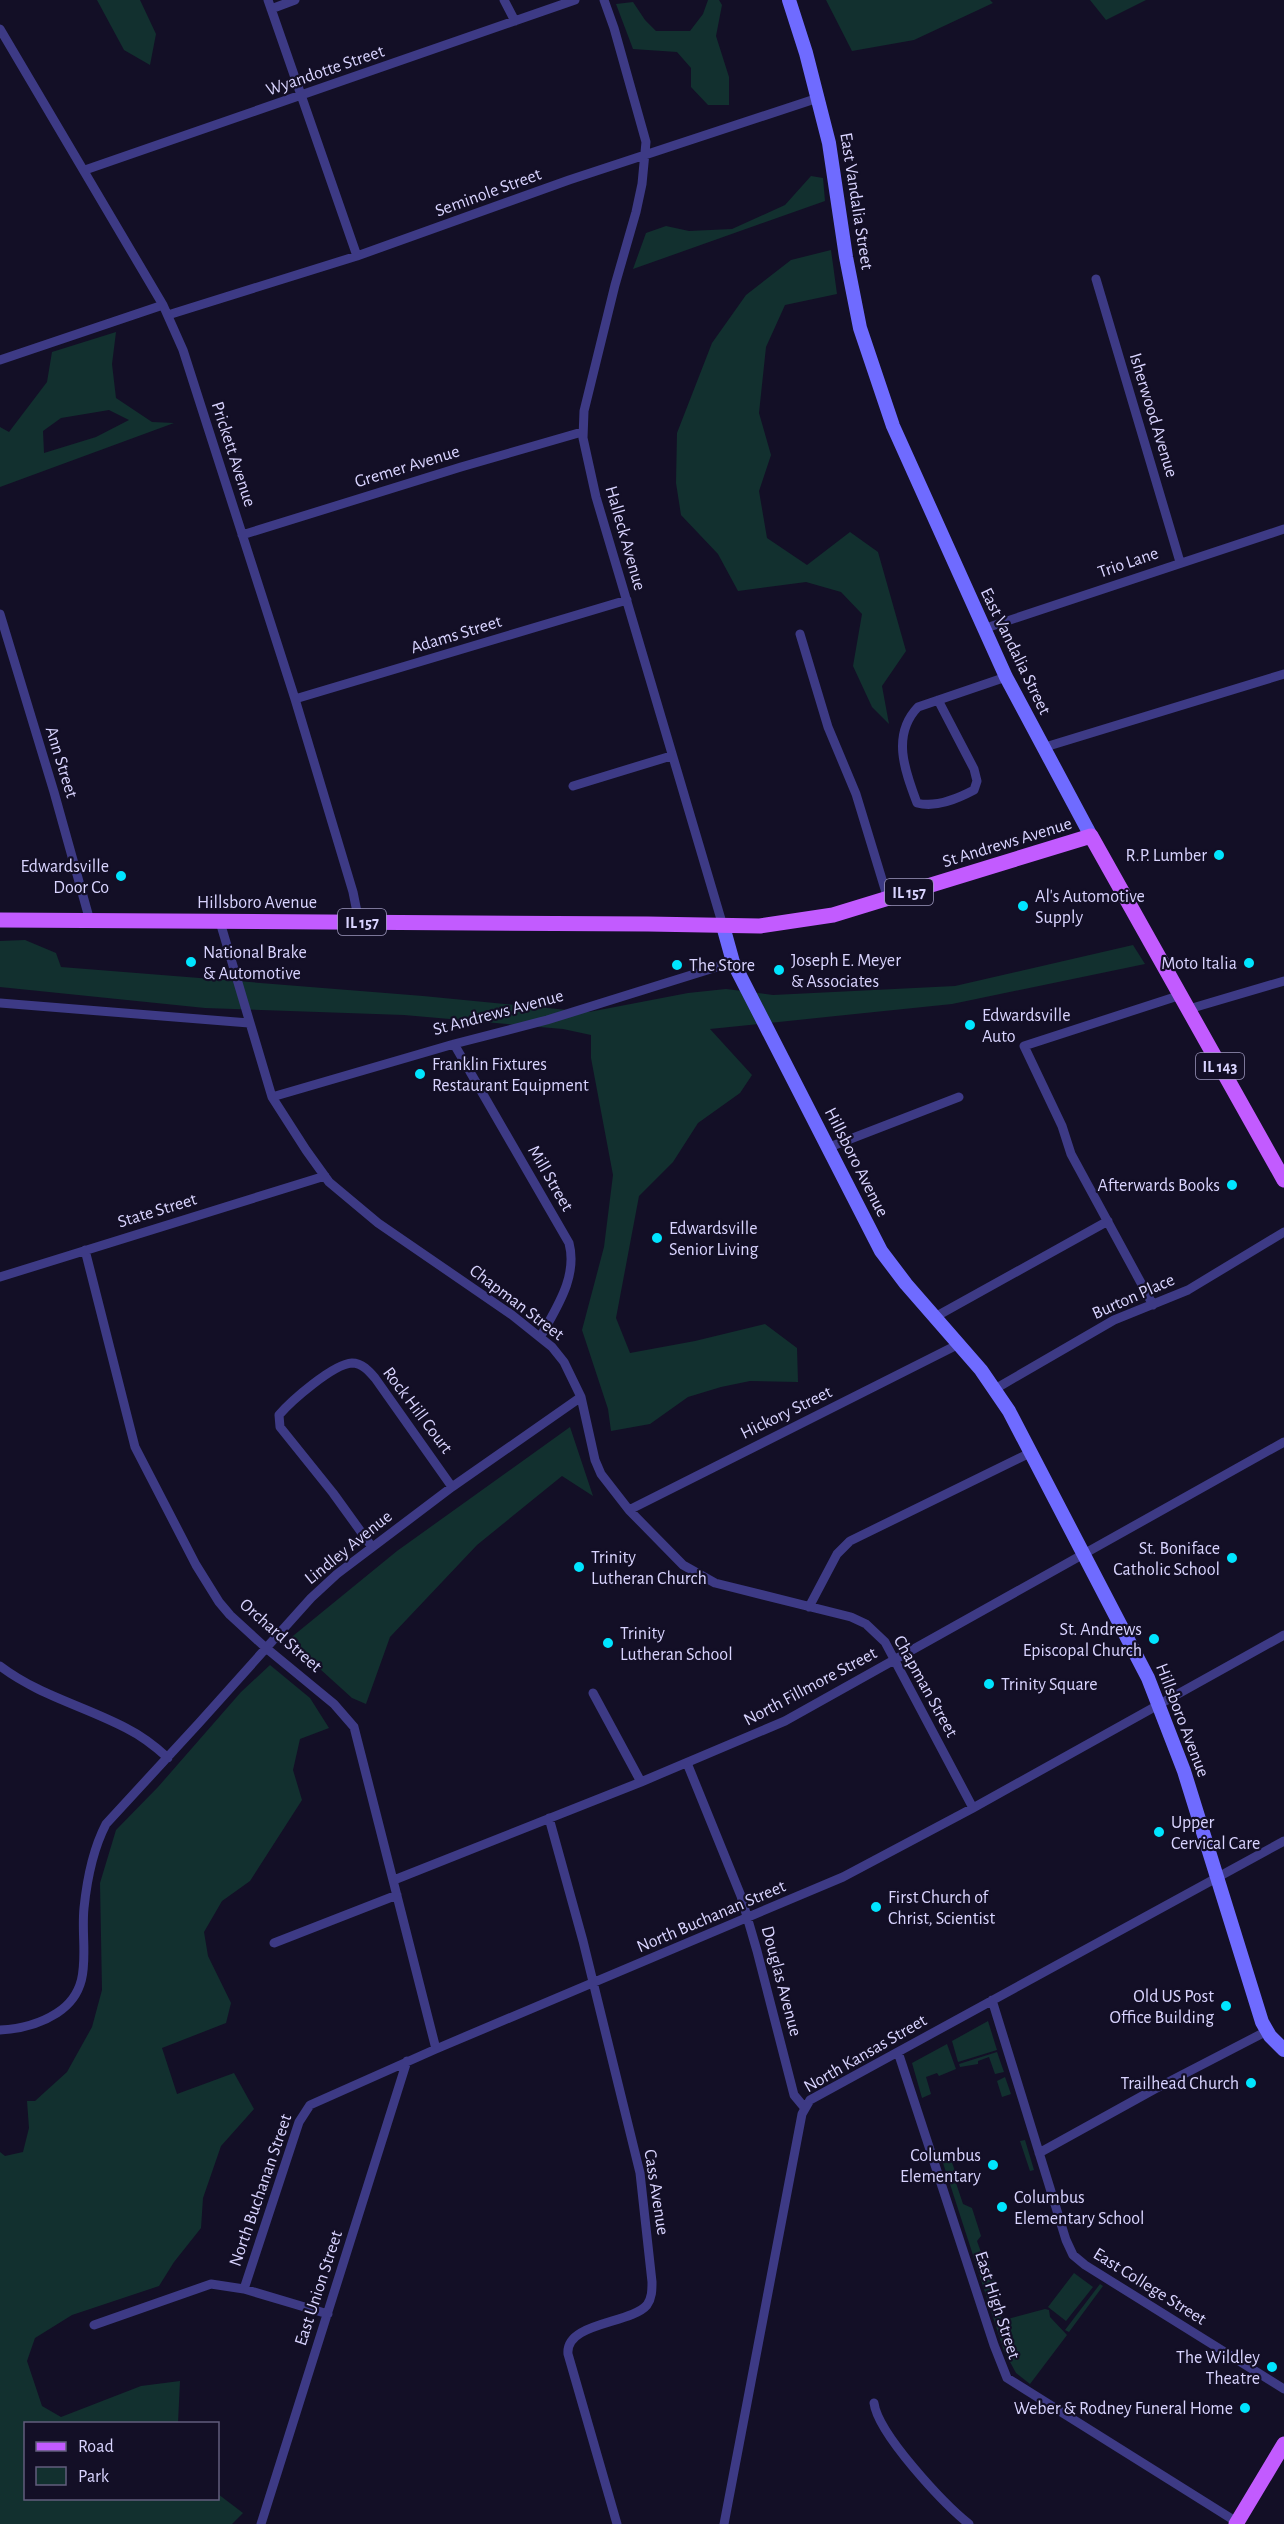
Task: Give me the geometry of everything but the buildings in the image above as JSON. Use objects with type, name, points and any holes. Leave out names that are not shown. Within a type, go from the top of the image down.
[{"type":"main road","name":"St Andrews Avenue","points":[[723,926],[791,923],[833,915],[1091,836]]},
{"type":"main road","name":"East Vandalia Street","points":[[1091,836],[1284,1180]]},
{"type":"main road","name":"Hillsboro Avenue","points":[[0,920],[723,926]]},
{"type":"main road","points":[[1238,2523],[1284,2444]]},
{"type":"street","points":[[295,0],[270,4],[357,256]]},
{"type":"street","points":[[504,0],[515,21]]},
{"type":"street","name":"Wyandotte Street","points":[[85,171],[575,0]]},
{"type":"street","name":"Halleck Avenue","points":[[604,0],[643,124],[646,154],[636,212],[592,374],[582,432],[588,466],[671,756],[723,926]]},
{"type":"street","name":"IL 143","points":[[789,0],[818,98]]},
{"type":"street","name":"Prickett Avenue","points":[[0,29],[163,305],[183,350],[294,699],[353,892],[359,922]]},
{"type":"street","name":"Seminole Street","points":[[168,315],[357,256],[569,180],[818,98]]},
{"type":"street","name":"East Vandalia Street","points":[[818,98],[834,174],[852,294],[873,372],[893,426],[983,629],[1042,748],[1091,836]]},
{"type":"street","name":"Isherwood Avenue","points":[[1096,279],[1180,562]]},
{"type":"street","points":[[0,360],[163,305]]},
{"type":"street","name":"Gremer Avenue","points":[[242,535],[582,432]]},
{"type":"street","name":"Trio Lane","points":[[983,629],[1284,529]]},
{"type":"street","name":"Adams Street","points":[[294,699],[627,600]]},
{"type":"street","name":"Ann Street","points":[[0,614],[90,921]]},
{"type":"street","points":[[800,634],[828,727],[855,794],[888,899]]},
{"type":"street","points":[[1042,748],[1284,674]]},
{"type":"street","points":[[938,700],[974,769],[977,781],[974,790],[963,796],[927,805],[917,803],[905,770],[902,749],[904,728],[910,716],[918,707],[938,700],[1006,677]]},
{"type":"street","points":[[573,786],[671,756]]},
{"type":"street","name":"Chapman Street","points":[[220,922],[272,1097],[325,1176],[349,1201],[378,1223],[541,1336],[564,1362],[581,1397],[595,1460],[601,1474],[629,1510],[675,1558],[699,1575],[725,1586],[852,1617],[866,1624],[885,1642],[973,1808]]},
{"type":"street","name":"Hillsboro Avenue","points":[[723,926],[733,962],[881,1251],[995,1389],[1032,1452],[1160,1704],[1184,1771],[1262,2022],[1284,2050]]},
{"type":"street","name":"St Andrews Avenue","points":[[272,1097],[454,1044],[547,1020],[733,962]]},
{"type":"street","points":[[1189,1009],[1284,981]]},
{"type":"street","points":[[1153,1305],[1071,1154],[1062,1126],[1024,1046],[1181,995]]},
{"type":"street","points":[[0,1003],[249,1023]]},
{"type":"street","name":"Mill Street","points":[[454,1044],[570,1243],[572,1252],[570,1275],[541,1336]]},
{"type":"street","points":[[827,1148],[959,1097]]},
{"type":"street","name":"State Street","points":[[0,1277],[325,1176]]},
{"type":"street","points":[[935,1317],[1108,1221]]},
{"type":"street","name":"Burton Place","points":[[995,1389],[1114,1320],[1188,1290],[1284,1232]]},
{"type":"street","name":"Orchard Street","points":[[85,1250],[128,1425],[141,1461],[219,1602],[266,1648],[321,1692],[354,1727],[436,2049]]},
{"type":"street","name":"Hickory Street","points":[[629,1510],[959,1344]]},
{"type":"street","name":"Rock Hill Court","points":[[372,1547],[347,1511],[280,1427],[279,1416],[304,1392],[343,1365],[352,1363],[362,1366],[375,1378],[452,1487]]},
{"type":"street","name":"Lindley Avenue","points":[[0,2030],[36,2024],[65,2008],[77,1995],[83,1975],[84,1909],[88,1878],[99,1838],[111,1817],[168,1758],[311,1598],[372,1547],[452,1487],[581,1397]]},
{"type":"street","name":"North Fillmore Street","points":[[394,1880],[641,1782],[792,1717],[1284,1442]]},
{"type":"street","points":[[809,1607],[837,1554],[850,1541],[1032,1452]]},
{"type":"street","name":"North Buchanan Street","points":[[244,2289],[303,2112],[318,2100],[843,1877],[973,1808],[1284,1635]]},
{"type":"street","points":[[0,1666],[24,1684],[126,1727],[144,1738],[168,1758]]},
{"type":"street","points":[[593,1692],[641,1782]]},
{"type":"street","name":"Douglas Avenue","points":[[687,1763],[748,1918],[794,2095],[804,2107]]},
{"type":"street","name":"Cass Avenue","points":[[549,1818],[594,1983],[640,2173],[652,2282],[651,2298],[643,2308],[576,2336],[568,2346],[568,2355],[617,2524]]},
{"type":"street","name":"North Kansas Street","points":[[724,2524],[804,2107],[810,2100],[1284,1841]]},
{"type":"street","points":[[274,1943],[398,1895]]},
{"type":"street","name":"East College Street","points":[[992,2000],[1066,2240],[1073,2255],[1112,2283],[1284,2389]]},
{"type":"street","points":[[1039,2154],[1153,2090],[1267,2031]]},
{"type":"street","name":"East High Street","points":[[898,2052],[994,2345],[1007,2378],[1238,2523]]},
{"type":"street","name":"East Union Street","points":[[261,2524],[407,2061]]},
{"type":"street","points":[[94,2325],[204,2285],[218,2284],[244,2289],[328,2314]]},
{"type":"street","points":[[874,2403],[878,2417],[898,2447],[941,2497],[969,2524]]},
{"type":"green space","points":[[97,0],[140,0],[156,34],[150,65],[124,50]]},
{"type":"green space","points":[[708,0],[719,0],[722,5],[716,36],[729,77],[729,105],[708,105],[691,87],[691,68],[677,52],[633,49],[616,4],[633,2],[656,31],[690,31],[703,14]]},
{"type":"green space","points":[[826,0],[990,0],[993,3],[914,40],[852,51]]},
{"type":"green space","points":[[1090,0],[1146,0],[1106,20]]},
{"type":"green space","points":[[811,176],[823,178],[825,201],[633,269],[646,233],[666,226],[689,231],[732,229],[785,205]]},
{"type":"green space","points":[[831,250],[837,294],[785,305],[766,347],[759,413],[771,455],[759,491],[767,538],[807,565],[850,532],[878,552],[906,651],[882,686],[889,724],[872,707],[853,666],[862,614],[841,592],[806,582],[738,591],[718,554],[681,515],[676,483],[677,433],[712,343],[746,295],[791,260]]},
{"type":"green space","points":[[116,332],[112,364],[116,398],[152,422],[174,423],[0,487],[0,427],[9,432],[47,382],[52,352]],"holes":[[[109,410],[129,420],[96,437],[44,453],[43,431],[61,418]]]},
{"type":"green space","points":[[25,940],[56,953],[61,967],[423,996],[589,1012],[688,993],[726,989],[773,995],[955,986],[1133,945],[1145,964],[952,1004],[710,1029],[752,1075],[740,1093],[698,1123],[673,1162],[639,1196],[616,1318],[630,1353],[695,1341],[765,1324],[797,1348],[798,1382],[750,1381],[721,1387],[688,1397],[650,1424],[611,1431],[608,1409],[582,1330],[604,1247],[613,1175],[591,1058],[591,1035],[563,1029],[404,1015],[205,1008],[0,987],[0,941]]},
{"type":"green space","points":[[570,1427],[593,1496],[562,1476],[477,1545],[390,1637],[366,1704],[352,1698],[288,1640],[397,1551]]},
{"type":"green space","points":[[270,1665],[310,1698],[329,1728],[300,1739],[293,1770],[302,1800],[250,1881],[222,1901],[204,1932],[208,1956],[231,2003],[226,2023],[162,2048],[177,2094],[234,2073],[254,2109],[221,2146],[203,2198],[201,2228],[174,2262],[159,2286],[72,2315],[35,2338],[27,2361],[42,2406],[61,2417],[141,2386],[180,2381],[178,2422],[24,2422],[24,2500],[219,2500],[219,2495],[243,2513],[232,2524],[0,2524],[0,2152],[5,2156],[23,2152],[29,2128],[27,2101],[35,2101],[67,2072],[92,2027],[102,1990],[100,1883],[116,1830],[158,1787],[241,1692]]},
{"type":"green space","points":[[988,2021],[997,2050],[958,2062],[952,2041]]},
{"type":"green space","points":[[947,2044],[956,2069],[939,2076],[937,2073],[926,2077],[931,2094],[922,2098],[912,2063]]},
{"type":"green space","points":[[997,2052],[1004,2072],[995,2074],[989,2057],[978,2061],[978,2064],[960,2067],[959,2064]]},
{"type":"green space","points":[[1005,2077],[1011,2094],[1002,2097],[997,2081]]},
{"type":"green space","points":[[1025,2140],[1034,2170],[1030,2171],[1020,2141]]},
{"type":"green space","points":[[949,2154],[956,2174],[948,2178],[941,2157]]},
{"type":"green space","points":[[955,2180],[963,2204],[972,2208],[981,2236],[977,2241],[982,2255],[986,2254],[996,2286],[993,2293],[996,2304],[1003,2307],[1000,2321],[1045,2309],[1049,2310],[1050,2317],[1067,2335],[1030,2384],[1016,2373],[1004,2351],[949,2181]]},
{"type":"green space","points":[[1074,2273],[1093,2287],[1066,2321],[1048,2307]]},
{"type":"green space","points":[[1100,2284],[1103,2286],[1069,2332],[1065,2330]]},
{"type":"place","name":"R.P. Lumber","points":[[1219,855]]},
{"type":"place","name":"Edwardsville Door Co","points":[[121,876]]},
{"type":"place","name":"Al's Automotive Supply","points":[[1023,906]]},
{"type":"place","name":"National Brake & Automotive","points":[[191,962]]},
{"type":"place","name":"Moto Italia","points":[[1249,963]]},
{"type":"place","name":"The Store","points":[[677,965]]},
{"type":"place","name":"Joseph E. Meyer & Associates","points":[[779,970]]},
{"type":"place","name":"Edwardsville Auto","points":[[970,1025]]},
{"type":"place","name":"Franklin Fixtures Restaurant Equipment","points":[[420,1074]]},
{"type":"place","name":"Afterwards Books","points":[[1232,1185]]},
{"type":"place","name":"Edwardsville Senior Living","points":[[657,1238]]},
{"type":"place","name":"St. Boniface Catholic School","points":[[1232,1558]]},
{"type":"place","name":"Trinity Lutheran Church","points":[[579,1567]]},
{"type":"place","name":"St. Andrews Episcopal Church","points":[[1154,1639]]},
{"type":"place","name":"Trinity Lutheran School","points":[[608,1643]]},
{"type":"place","name":"Trinity Square","points":[[989,1684]]},
{"type":"place","name":"Upper Cervical Care","points":[[1159,1832]]},
{"type":"place","name":"First Church of Christ, Scientist","points":[[876,1907]]},
{"type":"place","name":"Old US Post Office Building","points":[[1226,2006]]},
{"type":"place","name":"Trailhead Church","points":[[1251,2083]]},
{"type":"place","name":"Columbus Elementary","points":[[993,2165]]},
{"type":"place","name":"Columbus Elementary School","points":[[1002,2207]]},
{"type":"place","name":"The Wildley Theatre","points":[[1272,2367]]},
{"type":"place","name":"Weber & Rodney Funeral Home","points":[[1245,2408]]}]
